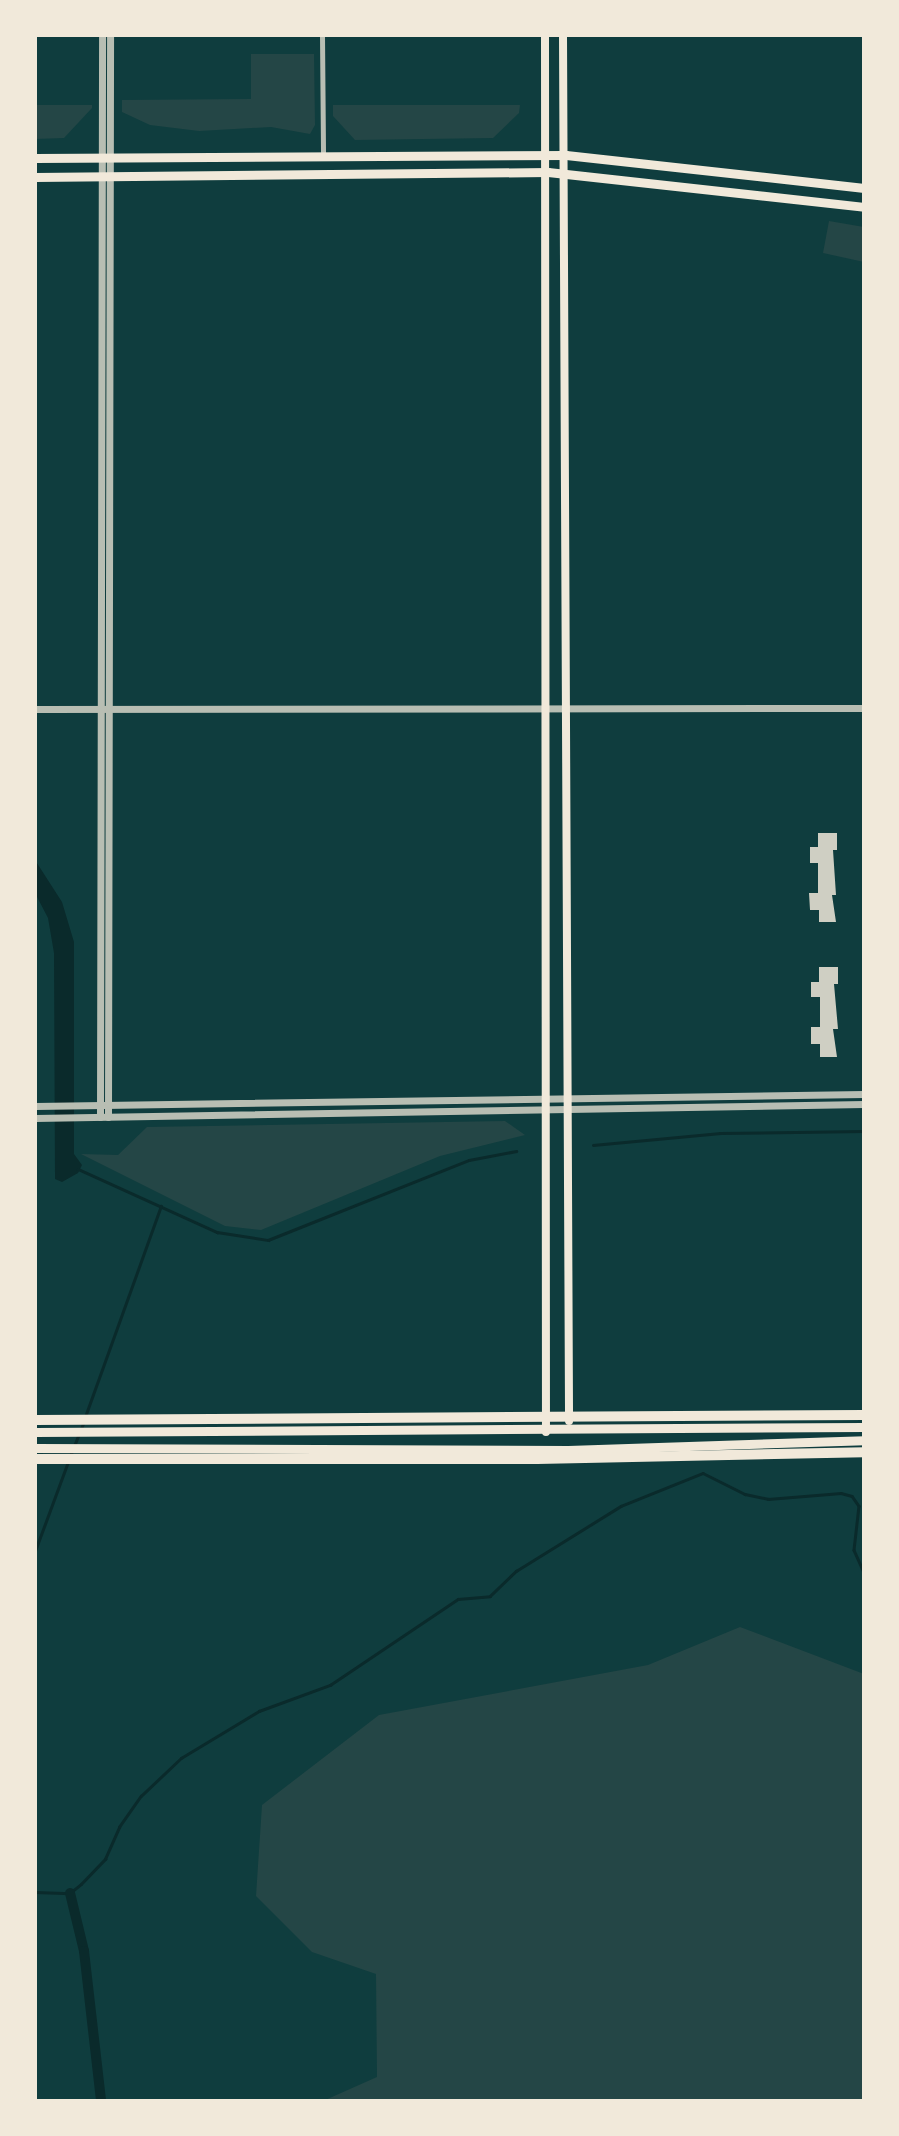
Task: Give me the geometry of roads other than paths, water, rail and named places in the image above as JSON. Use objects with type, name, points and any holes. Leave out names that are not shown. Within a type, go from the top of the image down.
[{"type":"highway","points":[[35,1420],[864,1415]]},
{"type":"highway","points":[[35,1459],[537,1459],[864,1452]]},
{"type":"main road","points":[[545,35],[548,155],[546,1432]]},
{"type":"main road","points":[[563,35],[566,155],[565,707],[569,1432]]},
{"type":"main road","points":[[35,158],[566,155],[864,188]]},
{"type":"main road","points":[[35,177],[548,172],[864,207]]},
{"type":"main road","points":[[35,1432],[569,1432],[864,1427]]},
{"type":"main road","points":[[35,1448],[568,1450],[864,1440]]},
{"type":"street","points":[[102,35],[105,158],[104,1117]]},
{"type":"street","points":[[105,158],[110,35]]},
{"type":"street","points":[[322,35],[323,156]]},
{"type":"street","points":[[35,709],[864,708]]},
{"type":"street","points":[[39,1106],[864,1094]]},
{"type":"street","points":[[38,1118],[864,1104]]},
{"type":"waterway","points":[[593,1145],[720,1133],[864,1131]]},
{"type":"waterway","points":[[78,1169],[217,1232],[268,1240],[469,1160],[516,1151]]},
{"type":"waterway","points":[[85,1417],[161,1206]]},
{"type":"waterway","points":[[70,1456],[83,1423]]},
{"type":"waterway","points":[[35,1551],[68,1462]]},
{"type":"waterway","points":[[35,1892],[70,1893],[81,1884],[105,1859],[119,1827],[141,1796],[181,1758],[259,1711],[330,1685],[458,1599],[490,1596],[516,1571],[621,1506],[703,1473],[745,1494],[768,1499],[841,1493],[852,1496],[859,1506],[854,1550],[864,1572]]},
{"type":"waterway","points":[[70,1893],[84,1951],[101,2101]]}]
